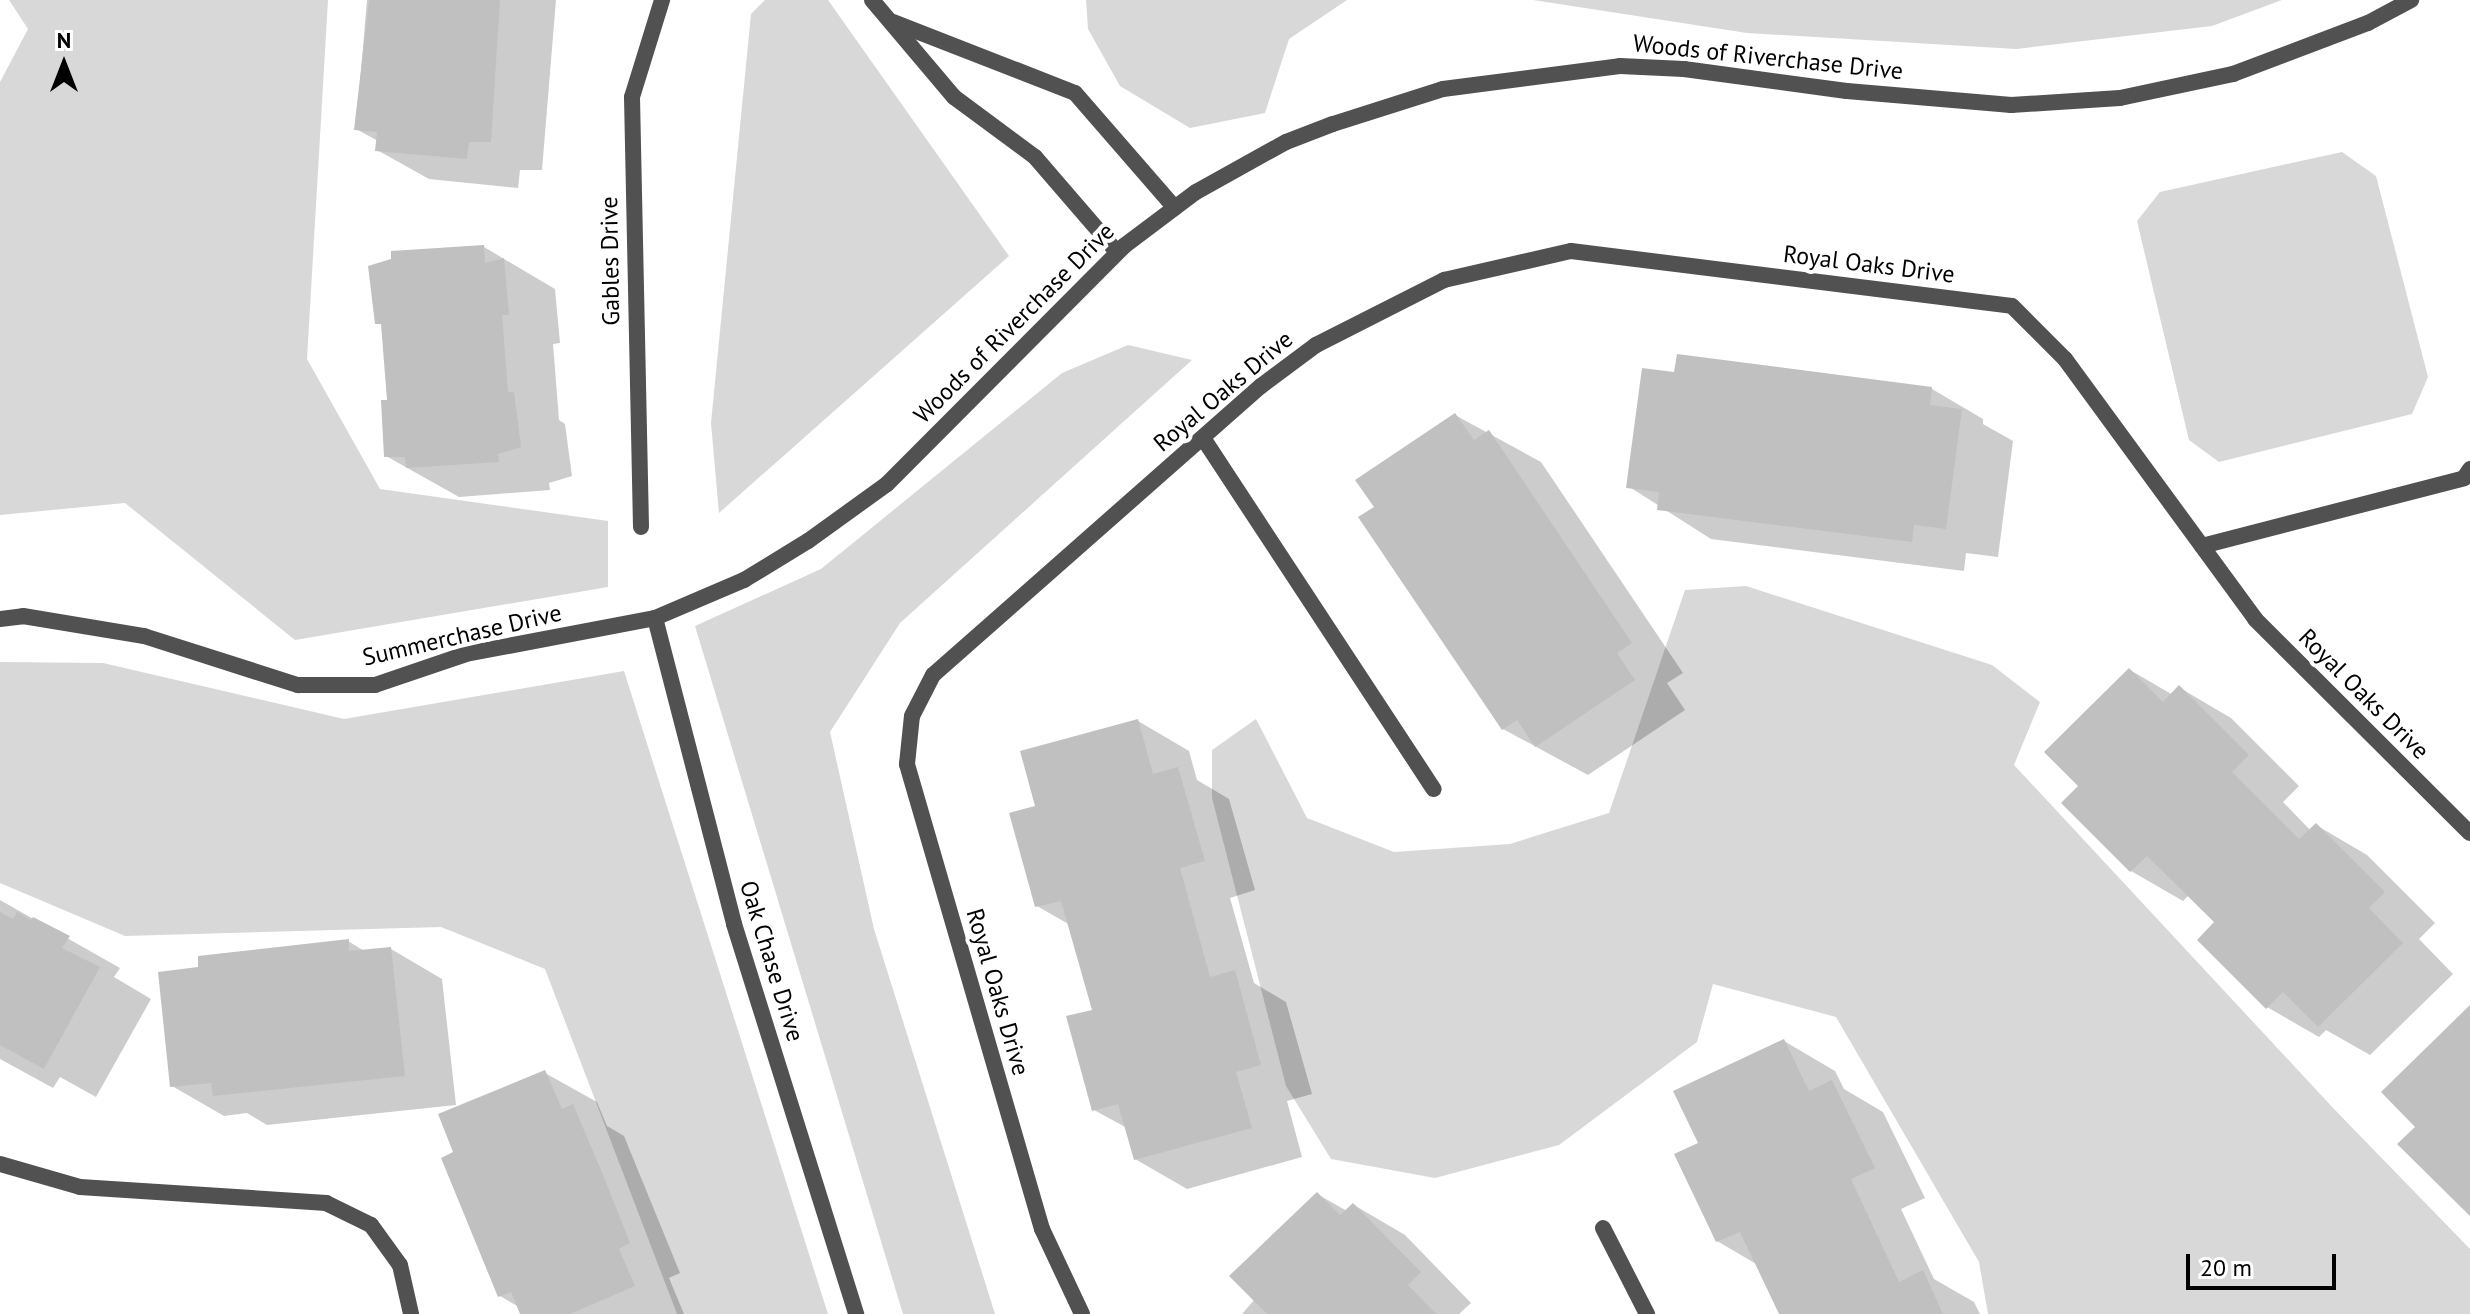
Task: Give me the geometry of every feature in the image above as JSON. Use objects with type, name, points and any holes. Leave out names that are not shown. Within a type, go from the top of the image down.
[{"type":"street","name":"Gables Drive","points":[[641,527],[632,97],[662,0]]},
{"type":"street","points":[[872,0],[954,97],[1035,157],[1117,252]]},
{"type":"street","name":"Woods of Riverchase Drive","points":[[655,618],[744,580],[808,541],[887,484],[1117,252],[1175,208],[1286,142],[1443,89],[1620,66],[1684,69],[1847,91],[2011,105],[2120,98],[2233,74],[2368,23],[2411,0]]},
{"type":"street","points":[[888,20],[986,62],[1075,93],[1175,208]]},
{"type":"street","name":"Royal Oaks Drive","points":[[1082,1314],[1042,1229],[907,764],[912,716],[933,675],[1261,386],[1316,345],[1444,280],[1571,251],[2012,306],[2065,359],[2255,619],[2470,833]]},
{"type":"street","points":[[1203,438],[1434,789]]},
{"type":"street","points":[[2202,546],[2464,478],[2470,469]]},
{"type":"street","name":"Summerchase Drive","points":[[0,619],[23,616],[144,636],[298,685],[375,685],[466,654],[655,618]]},
{"type":"street","name":"Oak Chase Drive","points":[[655,618],[734,924],[856,1314]]},
{"type":"street","points":[[0,1164],[80,1187],[326,1203],[371,1225],[400,1265],[411,1314]]},
{"type":"street","points":[[1603,1228],[1647,1314]]},
{"type":"shaded area","points":[[9,0],[328,0],[307,359],[380,489],[608,521],[608,587],[295,640],[125,503],[0,515],[0,82],[28,29]]},
{"type":"shaded area","points":[[765,0],[828,0],[1009,256],[719,513],[711,423],[751,14]]},
{"type":"shaded area","points":[[1086,0],[1347,0],[1289,39],[1265,113],[1190,128],[1120,86],[1088,29]]},
{"type":"shaded area","points":[[1533,0],[2282,0],[2212,26],[2016,49],[1747,33]]},
{"type":"shaded area","points":[[2342,152],[2376,176],[2428,377],[2412,414],[2219,462],[2189,440],[2137,221],[2160,192]]},
{"type":"shaded area","points":[[1128,345],[1192,360],[900,623],[830,732],[874,929],[995,1314],[903,1314],[695,626],[821,569],[1062,373]]},
{"type":"shaded area","points":[[1746,586],[1992,665],[2040,702],[2014,765],[2335,1110],[2470,1249],[2470,1314],[1988,1314],[1979,1262],[1836,1017],[1713,984],[1697,1042],[1559,1145],[1435,1178],[1331,1159],[1286,1086],[1212,798],[1212,750],[1256,719],[1307,818],[1394,852],[1510,844],[1609,813],[1685,590]]},
{"type":"shaded area","points":[[0,662],[103,663],[344,719],[624,671],[828,1314],[677,1314],[545,969],[441,927],[125,936],[0,883]]},
{"type":"building","points":[[369,0],[500,0],[491,142],[469,142],[467,159],[375,151],[377,132],[354,130]]},
{"type":"building","points":[[484,245],[485,263],[504,258],[509,315],[502,315],[508,392],[514,392],[521,447],[498,454],[499,462],[406,468],[405,457],[384,457],[381,400],[387,400],[381,324],[375,324],[368,266],[391,259],[391,251]]},
{"type":"building","points":[[1677,354],[1932,387],[1930,405],[1962,409],[1946,529],[1914,525],[1912,542],[1657,510],[1659,492],[1626,488],[1642,368],[1674,372]]},
{"type":"building","points":[[1455,413],[1474,440],[1489,430],[1632,643],[1617,653],[1635,680],[1535,747],[1517,720],[1502,730],[1358,517],[1374,507],[1355,480]]},
{"type":"building","points":[[2129,668],[2163,702],[2179,685],[2249,755],[2232,772],[2299,839],[2316,823],[2385,892],[2369,908],[2403,943],[2318,1027],[2283,992],[2266,1009],[2197,940],[2214,922],[2147,856],[2130,872],[2061,803],[2078,786],[2044,752]]},
{"type":"building","points":[[1138,719],[1153,774],[1178,767],[1205,861],[1180,868],[1210,977],[1235,970],[1261,1065],[1236,1072],[1252,1128],[1134,1160],[1118,1104],[1092,1111],[1066,1016],[1092,1010],[1061,901],[1035,907],[1009,813],[1035,806],[1020,751]]},
{"type":"building","points":[[0,912],[13,919],[17,912],[31,920],[33,917],[70,936],[62,948],[100,967],[44,1069],[0,1045]]},
{"type":"building","points":[[349,939],[349,951],[391,947],[405,1076],[213,1096],[211,1083],[170,1087],[158,972],[198,967],[198,956]]},
{"type":"building","points":[[2470,1005],[2470,1216],[2397,1144],[2415,1127],[2381,1092]]},
{"type":"building","points":[[1784,1039],[1809,1091],[1832,1080],[1875,1168],[1851,1179],[1899,1282],[1923,1270],[1943,1314],[1779,1314],[1740,1232],[1716,1242],[1674,1154],[1698,1143],[1673,1091]]},
{"type":"building","points":[[545,1070],[562,1109],[573,1104],[603,1175],[630,1243],[619,1249],[635,1286],[570,1314],[520,1314],[511,1292],[498,1297],[441,1158],[453,1152],[438,1114]]},
{"type":"building","points":[[1317,1192],[1340,1215],[1353,1203],[1421,1272],[1408,1285],[1436,1314],[1267,1314],[1229,1276]]}]
